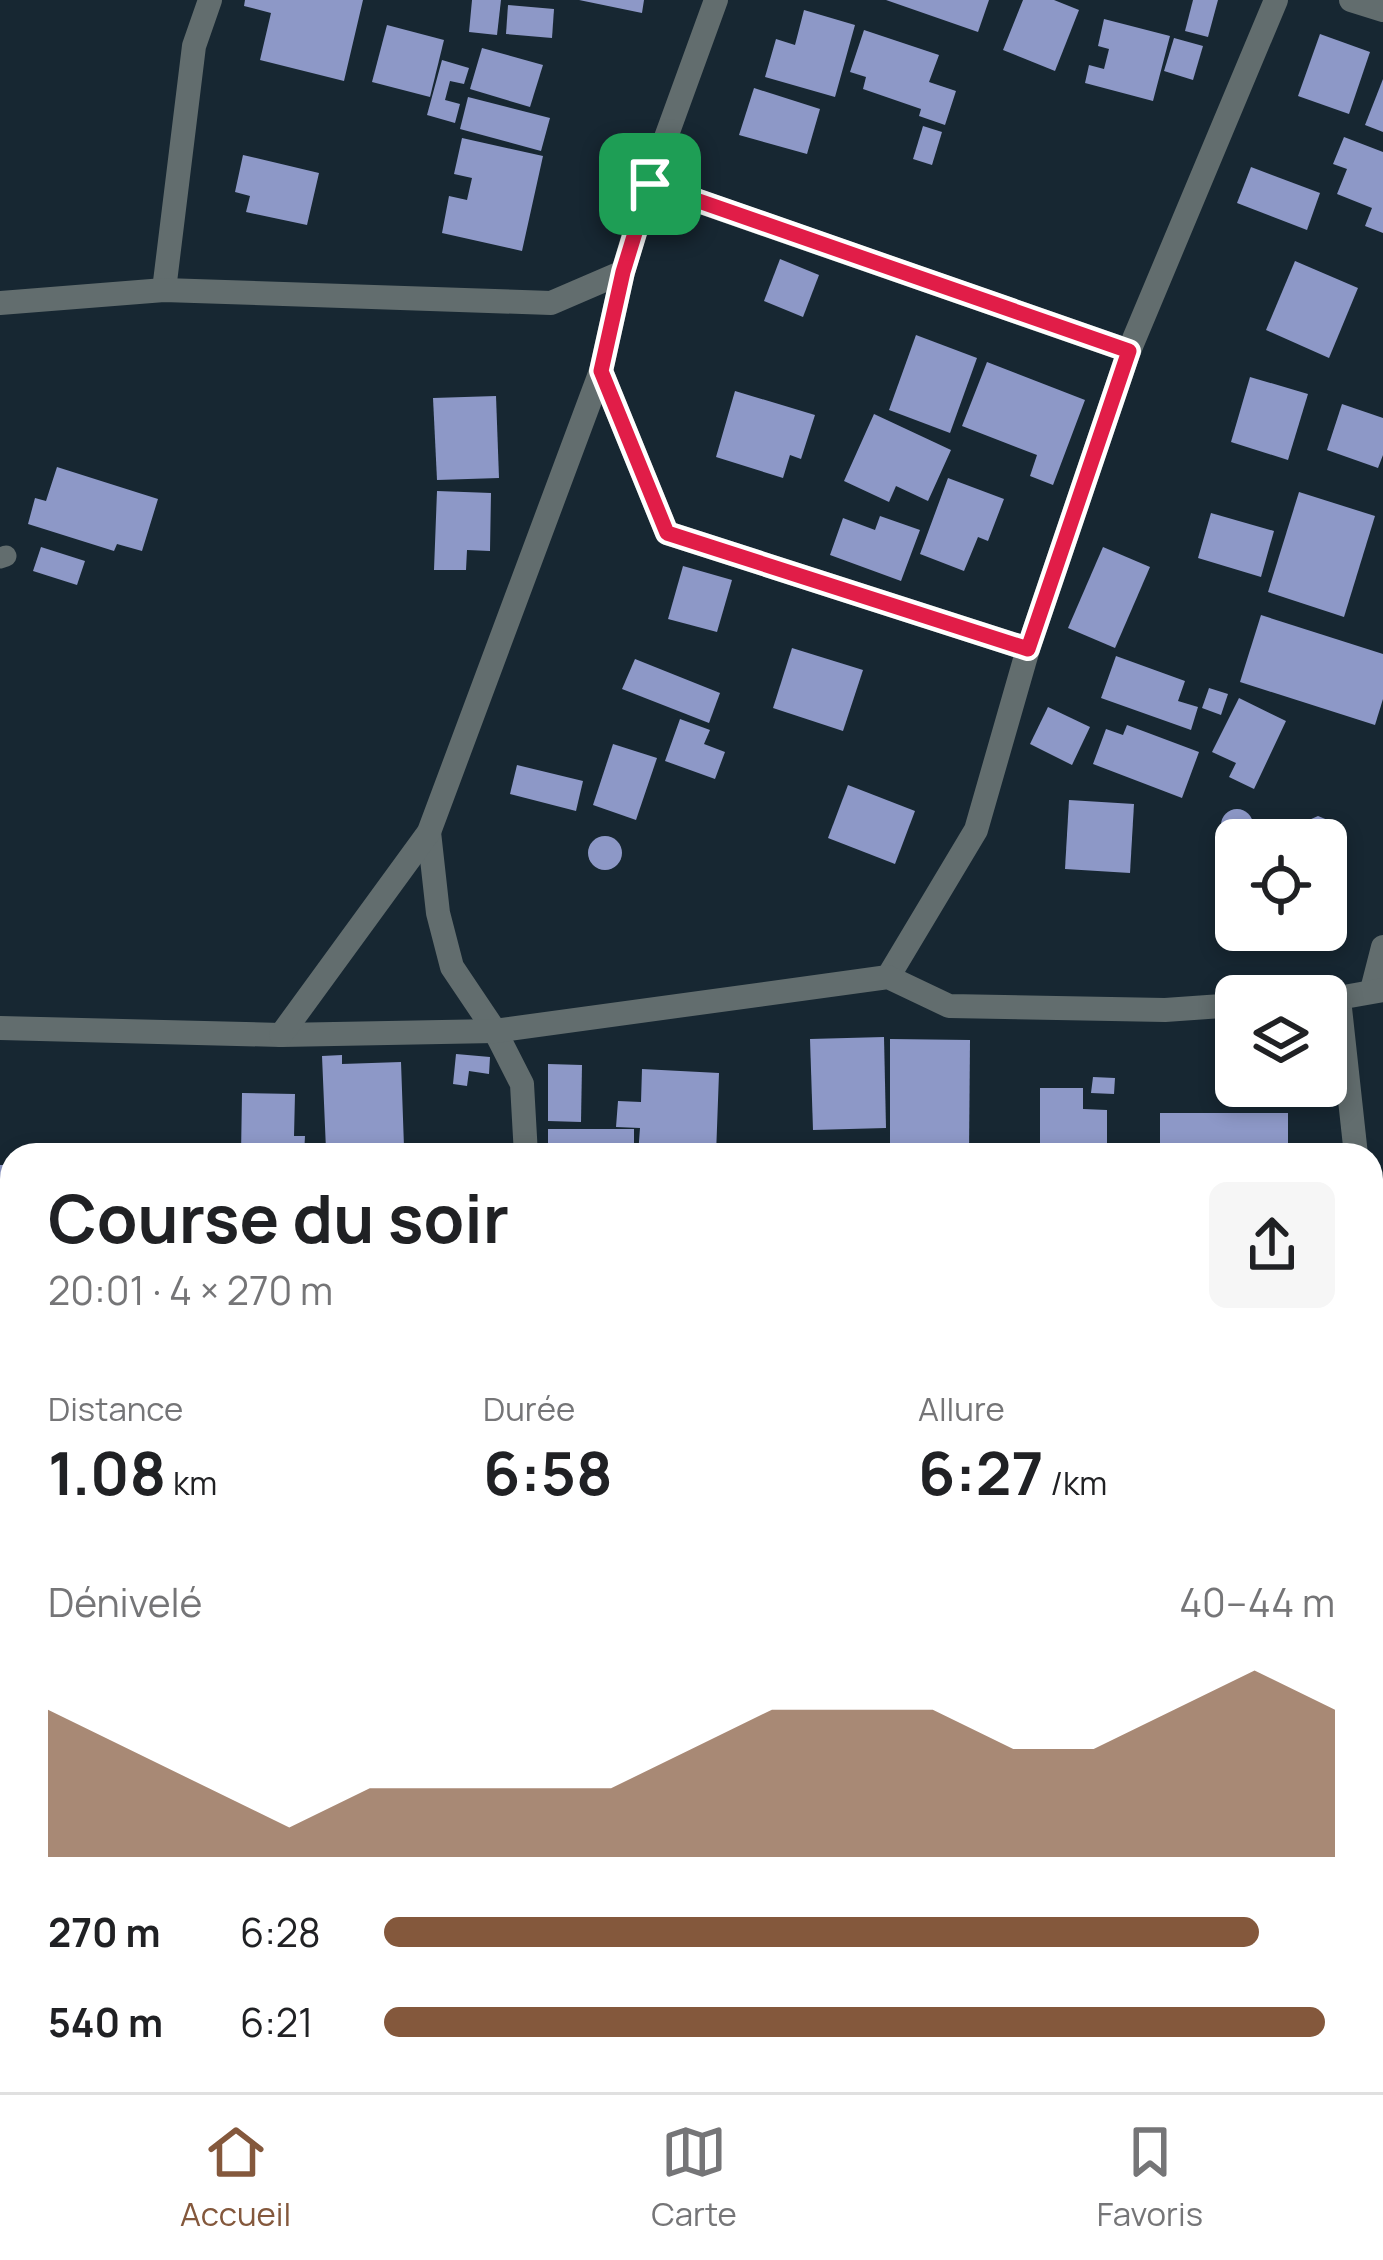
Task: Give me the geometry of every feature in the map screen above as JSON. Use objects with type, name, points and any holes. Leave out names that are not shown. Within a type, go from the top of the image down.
[{"type":"street","points":[[164,290],[194,46],[210,0]]},
{"type":"street","points":[[281,1035],[429,832],[601,371],[623,272],[650,184],[716,0]]},
{"type":"street","points":[[888,977],[976,830],[1028,649],[1129,351],[1276,0]]},
{"type":"street","points":[[1351,0],[1383,10]]},
{"type":"street","points":[[650,184],[1129,351]]},
{"type":"street","points":[[0,303],[164,290],[551,303],[623,272]]},
{"type":"street","points":[[601,371],[667,533],[1028,649]]},
{"type":"street","points":[[429,832],[438,913],[452,967],[495,1031],[522,1084],[525,1143]]},
{"type":"street","points":[[1347,996],[1377,990],[1383,947]]},
{"type":"street","points":[[0,1028],[281,1035],[495,1031],[888,977],[949,1006],[1165,1010],[1215,1006]]},
{"type":"street","points":[[1347,1094],[1354,1143]]},
{"type":"building","points":[[245,0],[363,0],[344,81],[260,60],[271,13],[244,6]]},
{"type":"building","points":[[472,0],[501,0],[497,35],[469,32]]},
{"type":"building","points":[[579,0],[644,0],[642,13]]},
{"type":"building","points":[[886,0],[989,0],[978,32]]},
{"type":"building","points":[[1023,0],[1054,0],[1079,10],[1055,71],[1003,50]]},
{"type":"building","points":[[1193,0],[1218,0],[1208,37],[1185,31]]},
{"type":"building","points":[[508,5],[554,9],[552,38],[506,34]]},
{"type":"building","points":[[804,10],[855,25],[835,97],[765,77],[776,39],[795,45]]},
{"type":"building","points":[[1104,19],[1170,36],[1153,101],[1085,83],[1089,65],[1104,69],[1109,49],[1098,46]]},
{"type":"building","points":[[387,25],[444,40],[430,97],[372,82]]},
{"type":"building","points":[[864,30],[939,55],[929,82],[956,91],[945,125],[919,116],[921,109],[863,89],[866,77],[850,72]]},
{"type":"building","points":[[1320,34],[1370,52],[1349,114],[1298,96]]},
{"type":"building","points":[[1174,38],[1203,46],[1193,80],[1164,71]]},
{"type":"building","points":[[482,48],[543,65],[530,107],[470,89]]},
{"type":"building","points":[[442,60],[469,68],[464,84],[450,81],[445,100],[460,104],[455,123],[427,115]]},
{"type":"building","points":[[1383,79],[1383,132],[1365,125]]},
{"type":"building","points":[[754,88],[820,109],[807,154],[739,135]]},
{"type":"building","points":[[468,97],[550,118],[541,151],[460,129]]},
{"type":"building","points":[[923,126],[942,132],[932,165],[913,159]]},
{"type":"building","points":[[1344,137],[1383,152],[1383,233],[1365,226],[1372,208],[1337,194],[1347,169],[1333,164]]},
{"type":"building","points":[[462,138],[543,156],[522,251],[442,233],[449,196],[467,200],[472,178],[454,174]]},
{"type":"building","points":[[243,155],[319,173],[307,225],[246,212],[250,196],[235,192]]},
{"type":"building","points":[[1251,167],[1320,193],[1307,230],[1237,203]]},
{"type":"building","points":[[780,259],[819,275],[803,317],[764,301]]},
{"type":"building","points":[[1295,261],[1358,288],[1329,358],[1266,330]]},
{"type":"building","points":[[916,335],[977,358],[950,433],[889,410]]},
{"type":"building","points":[[987,362],[1085,400],[1053,485],[1030,476],[1037,455],[962,426]]},
{"type":"building","points":[[1250,377],[1308,394],[1288,460],[1231,442]]},
{"type":"building","points":[[735,391],[815,415],[801,459],[790,455],[783,478],[716,457]]},
{"type":"building","points":[[496,396],[499,478],[437,480],[433,398]]},
{"type":"building","points":[[1342,404],[1383,418],[1383,455],[1378,468],[1327,450]]},
{"type":"building","points":[[874,414],[951,450],[928,501],[896,486],[889,502],[844,481]]},
{"type":"building","points":[[57,467],[158,499],[142,551],[117,544],[114,551],[28,524],[35,498],[46,501]]},
{"type":"building","points":[[948,478],[1004,499],[988,541],[978,537],[964,571],[920,554]]},
{"type":"building","points":[[437,491],[491,493],[490,551],[467,550],[466,570],[434,570]]},
{"type":"building","points":[[1299,492],[1375,516],[1344,617],[1268,592]]},
{"type":"building","points":[[1211,513],[1274,531],[1261,577],[1198,558]]},
{"type":"building","points":[[880,516],[920,530],[901,581],[830,555],[843,518],[875,530]]},
{"type":"building","points":[[41,547],[85,561],[77,585],[33,571]]},
{"type":"building","points":[[1103,547],[1150,567],[1115,648],[1068,628]]},
{"type":"building","points":[[683,566],[732,580],[717,632],[668,619]]},
{"type":"building","points":[[1261,615],[1383,654],[1383,699],[1375,725],[1240,682]]},
{"type":"building","points":[[792,648],[863,670],[843,731],[773,708]]},
{"type":"building","points":[[1116,656],[1185,681],[1178,701],[1198,707],[1191,730],[1101,698]]},
{"type":"building","points":[[635,659],[720,693],[709,723],[622,689]]},
{"type":"building","points":[[1209,688],[1228,694],[1221,715],[1202,708]]},
{"type":"building","points":[[1239,698],[1286,721],[1254,789],[1229,777],[1236,763],[1212,752]]},
{"type":"building","points":[[1048,707],[1090,727],[1072,765],[1030,744]]},
{"type":"building","points":[[680,719],[710,730],[704,744],[725,752],[715,779],[665,761]]},
{"type":"building","points":[[1127,725],[1199,752],[1182,798],[1093,764],[1106,729],[1123,735]]},
{"type":"building","points":[[613,744],[657,758],[636,820],[593,805]]},
{"type":"building","points":[[517,765],[583,781],[576,811],[510,794]]},
{"type":"building","points":[[848,785],[915,811],[895,864],[828,838]]},
{"type":"building","points":[[1069,800],[1134,804],[1130,873],[1065,869]]},
{"type":"building","points":[[1237,809],[1251,819],[1223,819]]},
{"type":"building","points":[[605,836],[617,841],[622,853],[617,865],[605,870],[593,865],[588,853],[593,841]]},
{"type":"building","points":[[884,1037],[886,1128],[813,1130],[810,1039]]},
{"type":"building","points":[[890,1039],[970,1040],[969,1143],[890,1143]]},
{"type":"building","points":[[456,1054],[490,1057],[489,1074],[469,1071],[467,1086],[453,1084]]},
{"type":"building","points":[[342,1055],[342,1064],[401,1062],[404,1143],[326,1143],[322,1056]]},
{"type":"building","points":[[548,1064],[582,1065],[581,1122],[548,1121]]},
{"type":"building","points":[[642,1069],[719,1073],[716,1143],[639,1143],[640,1128],[616,1127],[618,1101],[641,1102]]},
{"type":"building","points":[[1093,1077],[1115,1078],[1114,1094],[1091,1093]]},
{"type":"building","points":[[1040,1088],[1083,1088],[1083,1109],[1107,1110],[1107,1143],[1040,1143]]},
{"type":"building","points":[[242,1093],[295,1094],[294,1136],[305,1136],[305,1143],[241,1143]]},
{"type":"building","points":[[1160,1113],[1288,1113],[1288,1143],[1160,1143]]},
{"type":"building","points":[[548,1129],[634,1129],[634,1143],[548,1143]]},
{"type":"route","points":[[650,184],[1129,351],[1028,649],[667,533],[601,371],[623,272],[650,184]]}]
